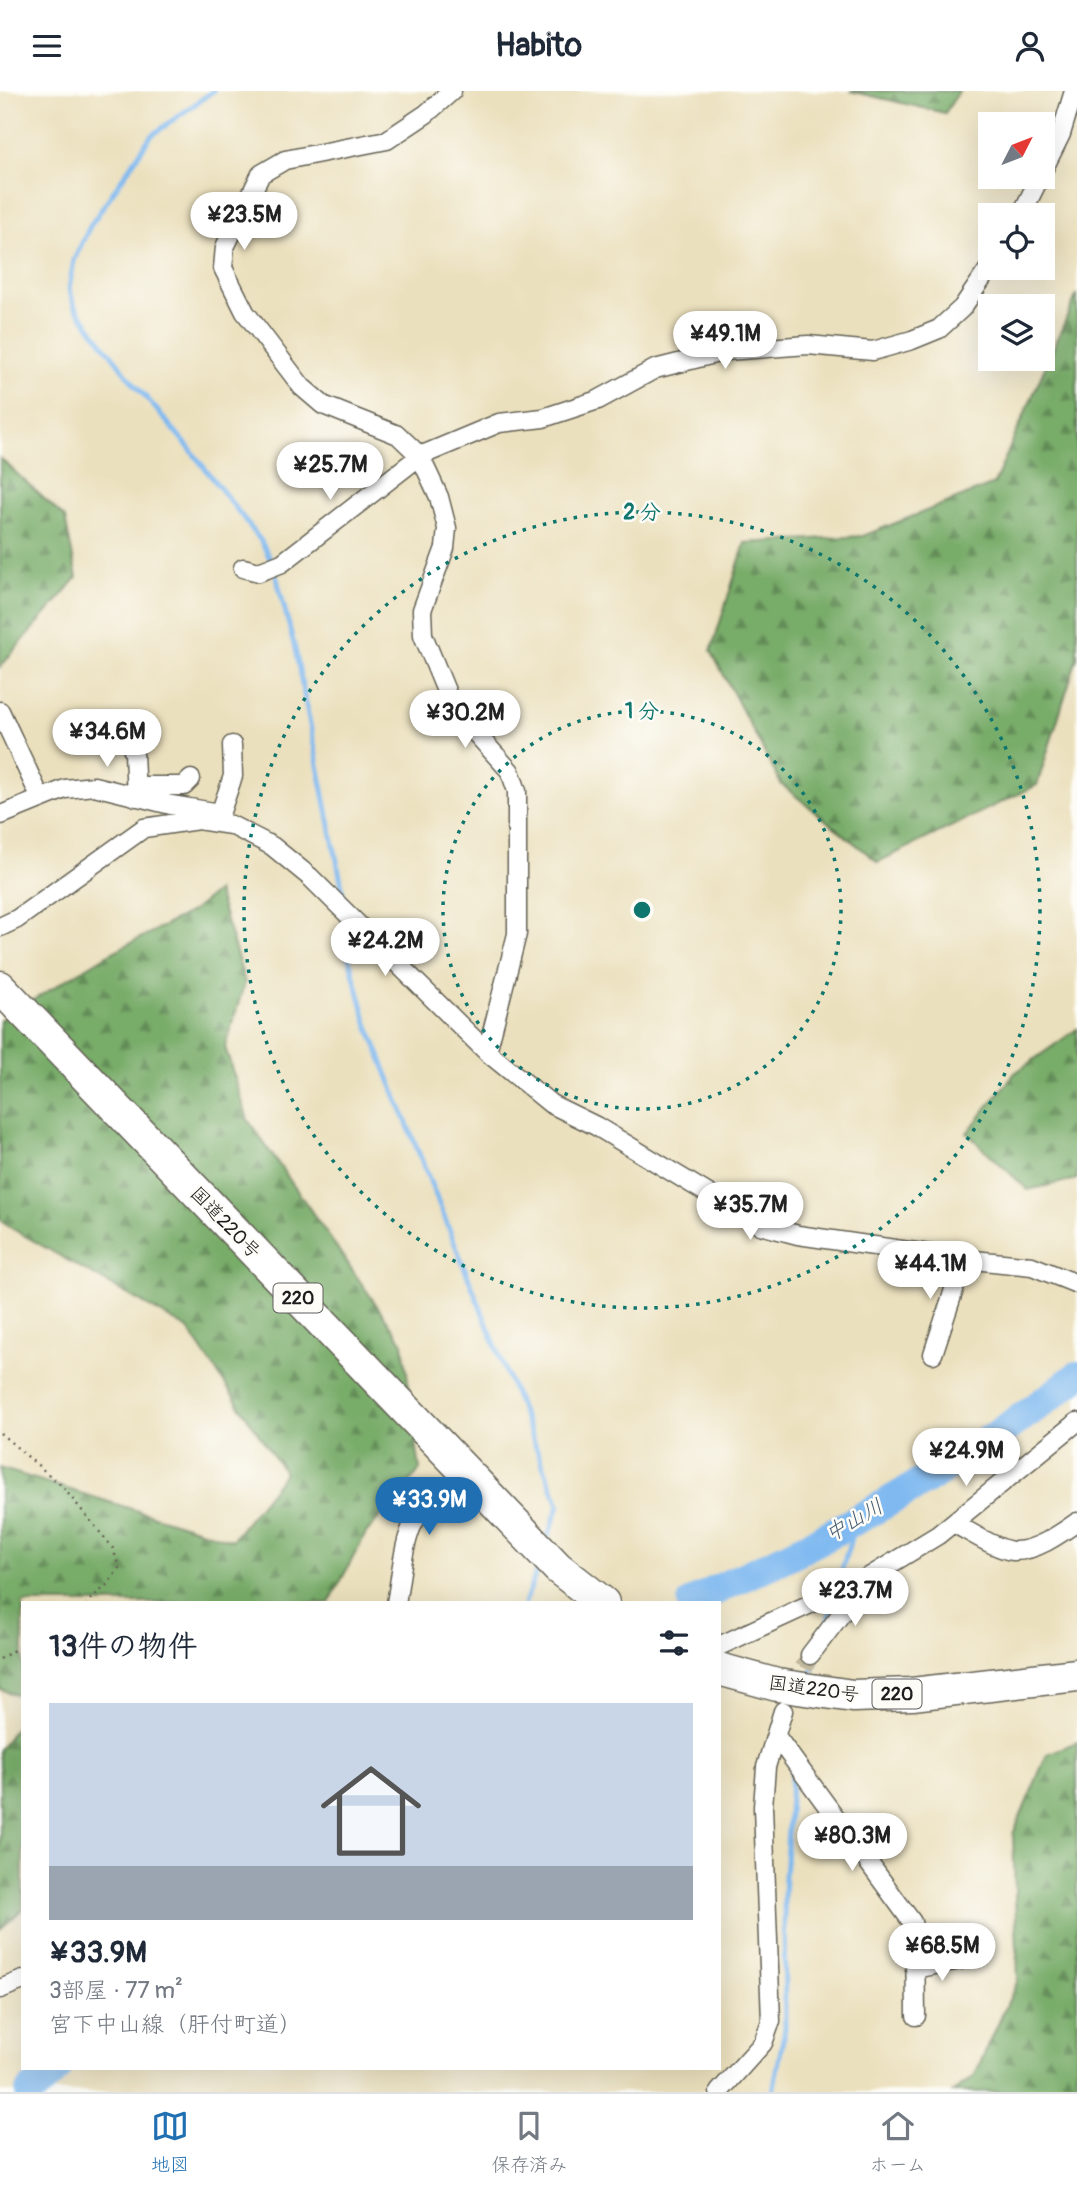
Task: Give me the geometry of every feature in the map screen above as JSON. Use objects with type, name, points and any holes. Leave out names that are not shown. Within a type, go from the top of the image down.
[{"type":"highway","name":"国道220号","points":[[0,987],[558,1569],[600,1601]]},
{"type":"highway","name":"国道220号","points":[[721,1670],[777,1685],[853,1696],[912,1694],[1077,1675]]},
{"type":"street","points":[[452,91],[426,114],[387,140],[285,160],[261,174],[225,247],[223,268],[245,312],[302,387],[323,405],[398,435],[420,456],[439,497],[447,528],[445,548],[422,610],[423,635],[453,708],[510,771],[517,791],[517,934],[487,1052]]},
{"type":"street","points":[[1055,146],[1074,91]]},
{"type":"street","points":[[243,568],[259,572],[282,563],[420,456],[499,423],[543,418],[598,400],[654,369],[726,351],[808,345],[873,351],[912,340],[939,330],[962,308],[981,280]]},
{"type":"street","points":[[0,711],[41,799]]},
{"type":"street","points":[[128,737],[134,753],[136,792]]},
{"type":"street","points":[[219,818],[233,776],[232,745]]},
{"type":"street","points":[[136,792],[184,786],[191,779]]},
{"type":"street","points":[[1,815],[65,789],[94,786],[136,792],[171,806],[219,818],[272,846],[310,877],[487,1052],[551,1104],[596,1126],[760,1225],[798,1235],[1032,1266],[1077,1284]]},
{"type":"street","points":[[0,927],[17,919],[144,828],[219,818]]},
{"type":"street","points":[[933,1354],[964,1259]]},
{"type":"street","points":[[721,1645],[869,1577],[938,1535],[1077,1422]]},
{"type":"street","points":[[396,1601],[406,1549],[416,1518],[425,1507],[468,1473]]},
{"type":"street","points":[[953,1523],[1000,1548],[1014,1552],[1034,1547],[1077,1522]]},
{"type":"street","points":[[810,1655],[869,1577]]},
{"type":"street","points":[[719,2092],[763,2043],[771,2021],[763,1807],[766,1767],[783,1711]]},
{"type":"street","points":[[776,1736],[912,1922],[915,1936],[916,2016]]},
{"type":"street","points":[[915,1969],[960,1959]]},
{"type":"street","points":[[0,1989],[21,1981]]},
{"type":"path","points":[[0,1433],[61,1485],[113,1548],[119,1568],[108,1584],[88,1601]]},
{"type":"path","points":[[0,1659],[21,1645]]},
{"type":"green space","points":[[850,91],[959,91],[945,113]]},
{"type":"green space","points":[[1077,294],[1077,658],[1037,785],[878,862],[781,784],[711,651],[745,543],[863,536],[994,484],[1043,371],[1055,371],[1055,344]]},
{"type":"green space","points":[[0,458],[65,518],[77,578],[0,667]]},
{"type":"green space","points":[[217,891],[245,982],[225,1047],[248,1120],[403,1343],[420,1470],[366,1533],[330,1601],[21,1601],[21,1696],[0,1689],[0,1468],[232,1540],[285,1473],[188,1329],[11,1228],[0,1219],[0,1020],[107,955],[191,912]]},
{"type":"green space","points":[[1077,1029],[1077,1179],[1028,1190],[967,1133],[1015,1073]]},
{"type":"green space","points":[[21,1718],[21,1911],[0,1929],[0,1749]]},
{"type":"green space","points":[[1077,1742],[1077,2091],[953,2092],[974,2077],[1018,1980],[1013,1834],[1047,1754]]},
{"type":"waterway","points":[[213,91],[151,136],[90,226],[74,260],[69,289],[75,307],[261,541],[274,567],[295,649],[343,902]]},
{"type":"waterway","points":[[343,916],[344,940],[367,1023],[559,1505],[546,1542]]},
{"type":"waterway","name":"中山川","points":[[696,1601],[805,1547],[921,1483],[1017,1421],[1077,1376]]},
{"type":"waterway","points":[[837,1586],[857,1518]]},
{"type":"waterway","points":[[526,1601],[539,1565]]},
{"type":"waterway","points":[[828,1620],[834,1599]]},
{"type":"waterway","points":[[812,1672],[817,1656]]},
{"type":"waterway","points":[[773,2092],[785,2028],[784,1894],[792,1766]]},
{"type":"waterway","name":"中山川","points":[[30,2092],[56,2070]]},
{"type":"tunnel","points":[[792,1692],[810,1655]]}]
